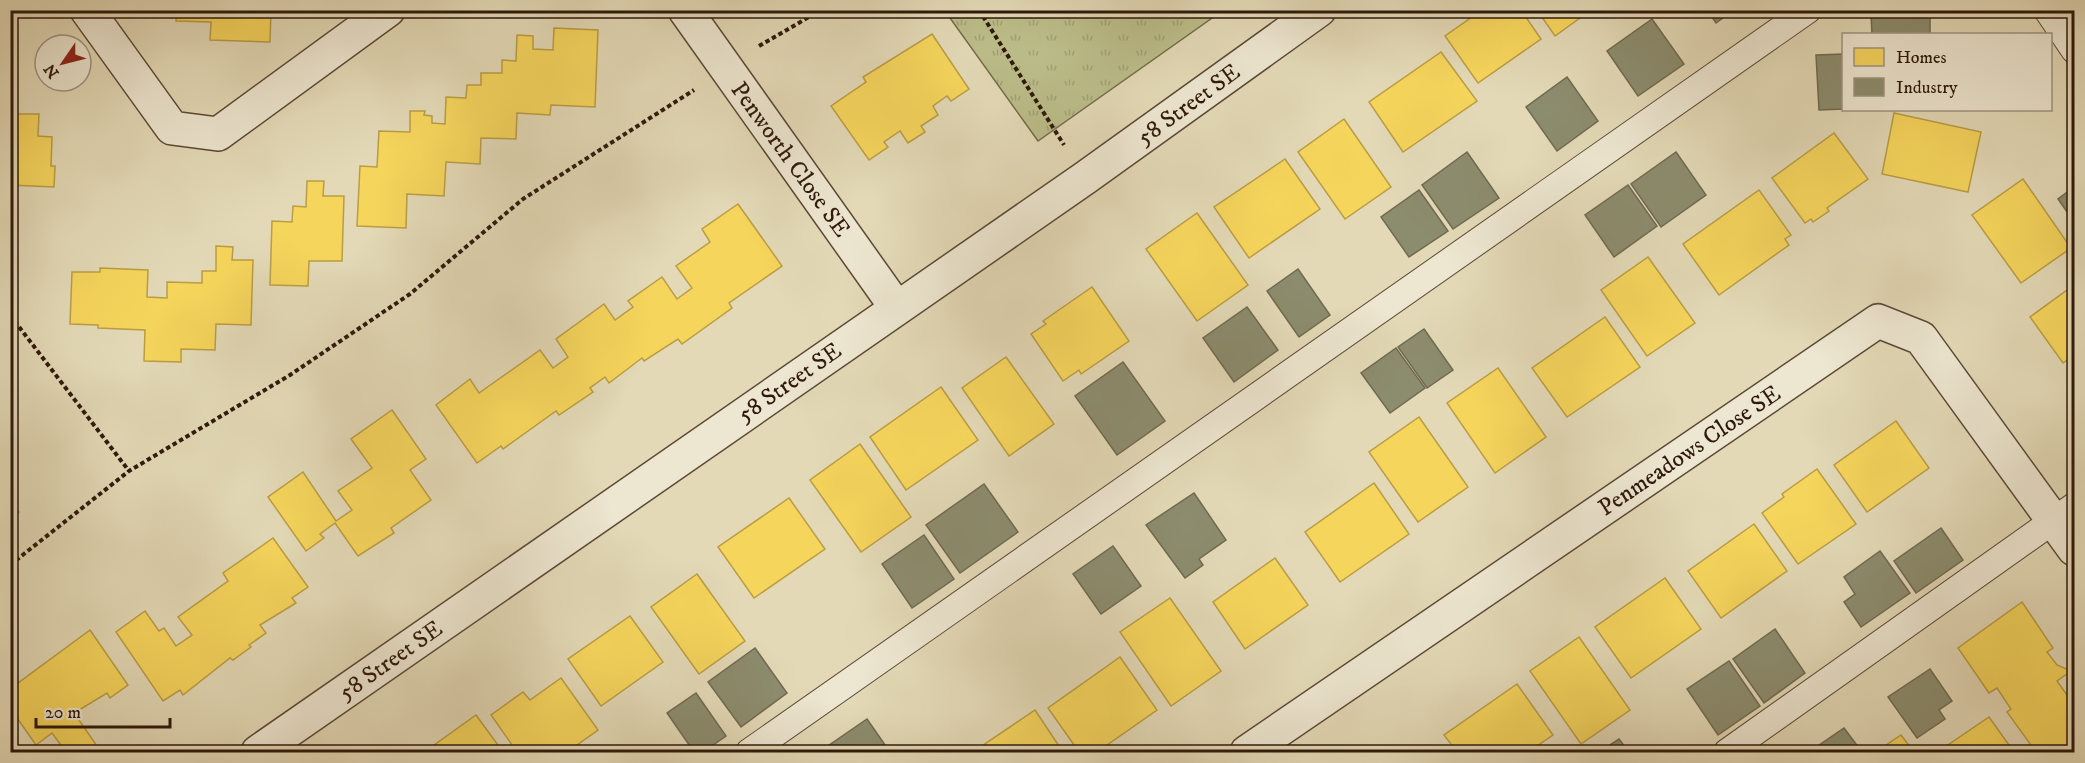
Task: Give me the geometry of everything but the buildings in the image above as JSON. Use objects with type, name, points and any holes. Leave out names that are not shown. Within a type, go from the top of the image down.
[{"type":"street","points":[[87,10],[172,128],[218,134],[384,12]]},
{"type":"street","name":"Penworth Close SE","points":[[685,10],[896,307]]},
{"type":"street","name":"58 Street SE","points":[[258,753],[896,307],[1085,178],[1319,10]]},
{"type":"street","name":"Penmeadows Close SE","points":[[1247,753],[1878,321],[1921,338],[2065,513],[2074,549]]},
{"type":"lane","points":[[749,753],[1808,10]]},
{"type":"lane","points":[[2047,10],[2074,50]]},
{"type":"lane","points":[[1727,753],[2065,513]]},
{"type":"path","points":[[10,565],[129,471],[300,369],[410,294],[523,199],[726,69],[756,47],[821,10]]},
{"type":"path","points":[[979,10],[1085,178]]},
{"type":"path","points":[[10,315],[129,471]]},
{"type":"green space","points":[[945,11],[1222,11],[1038,141]]}]
